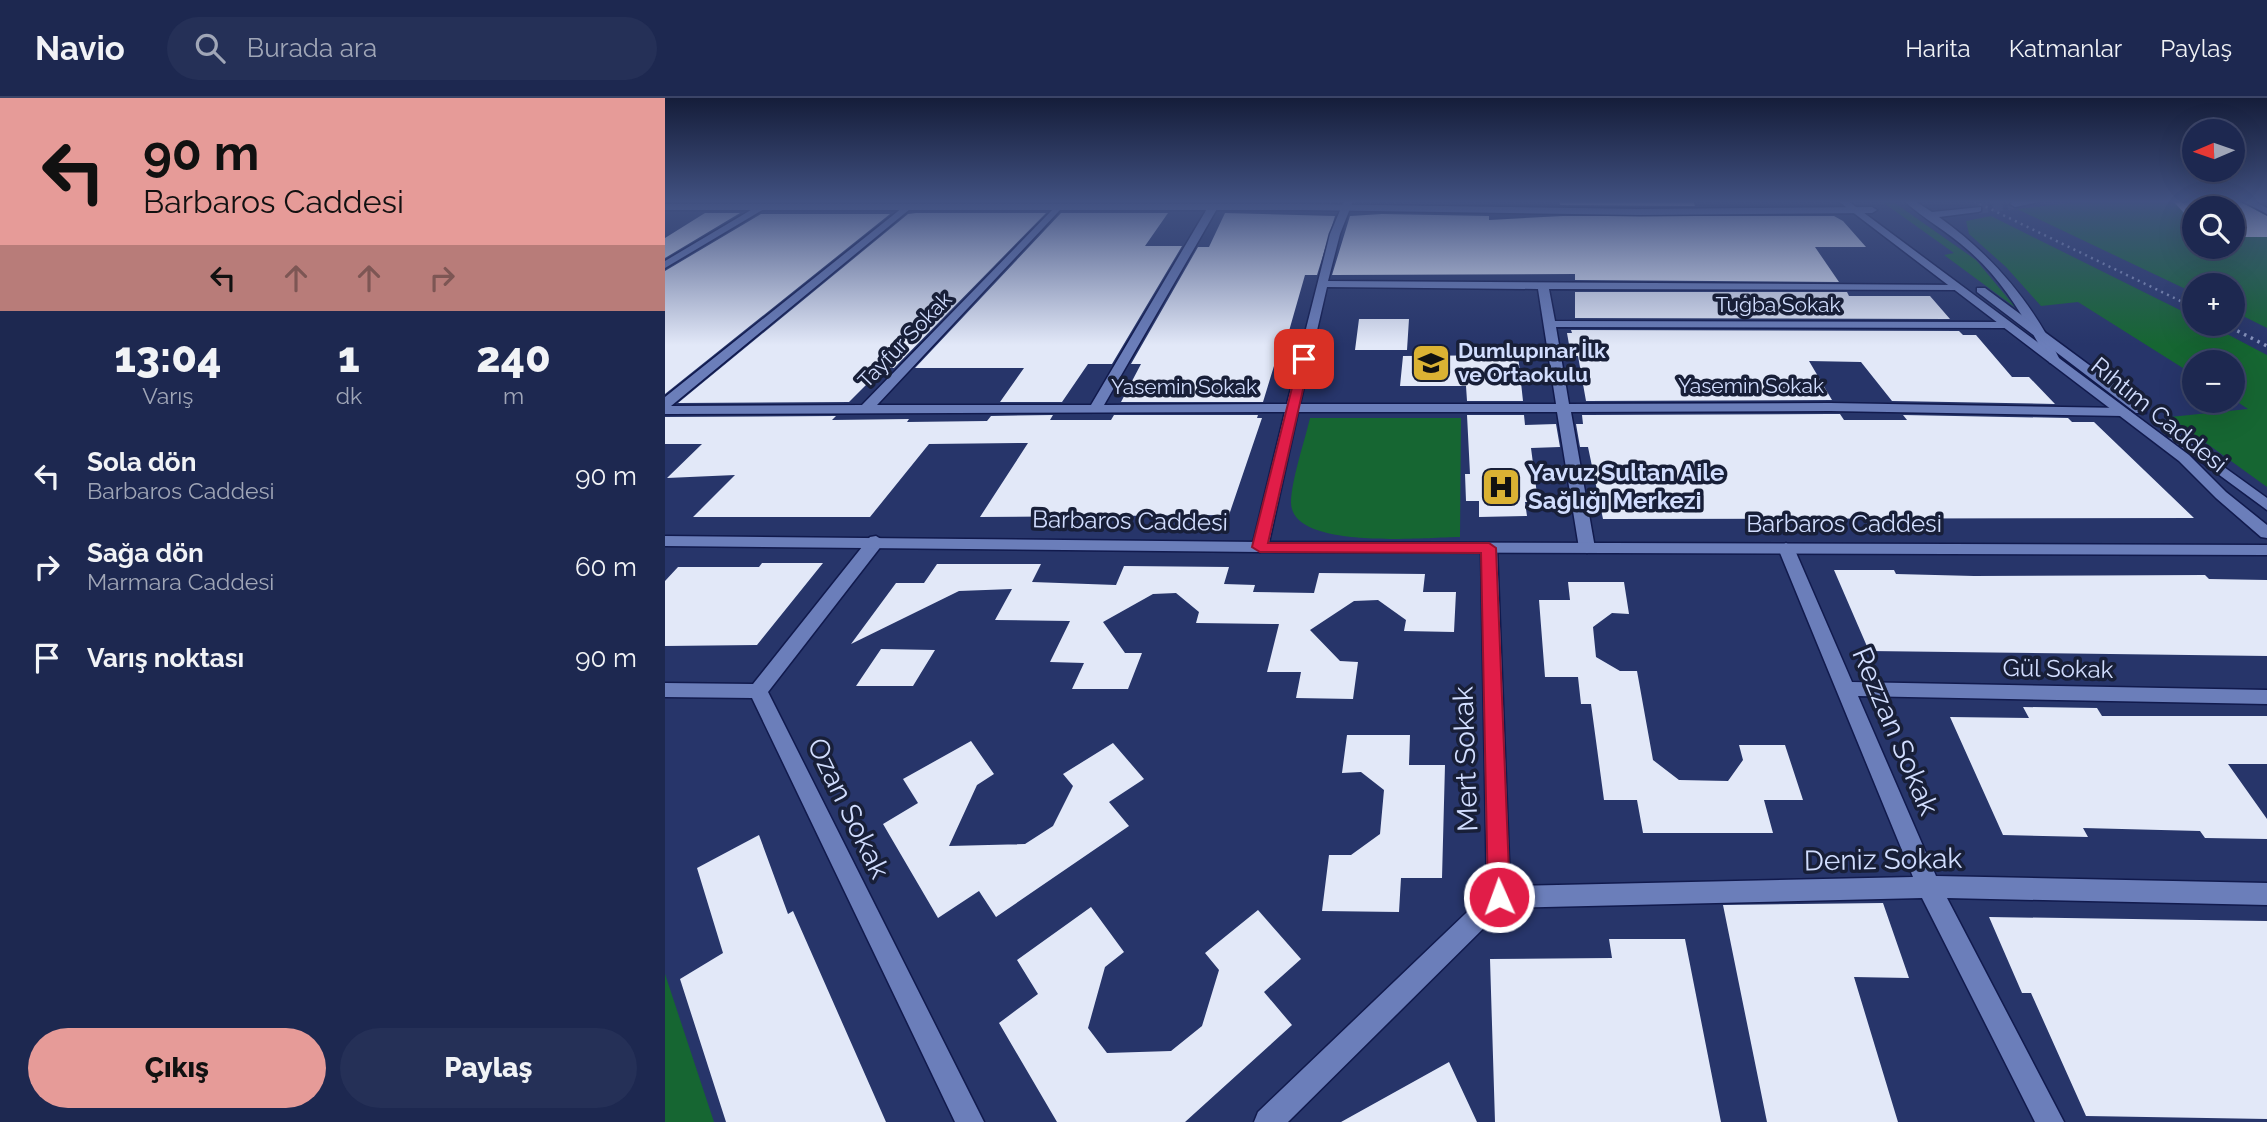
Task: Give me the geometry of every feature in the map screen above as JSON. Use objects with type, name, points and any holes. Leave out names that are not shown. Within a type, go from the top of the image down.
[{"type":"street","points":[[665,265],[692,249]]},
{"type":"street","points":[[665,404],[856,249]]},
{"type":"street","name":"Tayfur Sokak","points":[[867,408],[1018,249]]},
{"type":"street","points":[[1095,409],[1189,249]]},
{"type":"street","points":[[1260,547],[1322,284],[1333,249]]},
{"type":"street","name":"Rıhtım Caddesi","points":[[1910,249],[2183,458],[2221,495],[2267,533]]},
{"type":"street","name":"Rıhtım Caddesi","points":[[1925,249],[2267,505]]},
{"type":"street","name":"Rıhtım Caddesi","points":[[1974,249],[2007,283],[2044,336],[2054,360]]},
{"type":"street","points":[[1322,284],[1959,288]]},
{"type":"street","points":[[1543,286],[1587,548]]},
{"type":"street","name":"Tuğba Sokak","points":[[1550,324],[2007,325]]},
{"type":"street","name":"Yasemin Sokak","points":[[665,410],[1563,407],[2124,412]]},
{"type":"street","name":"Barbaros Caddesi","points":[[665,541],[876,541],[1260,547],[2267,550]]},
{"type":"street","points":[[665,690],[758,691],[876,541]]},
{"type":"street","name":"Mert Sokak","points":[[1489,548],[1499,897]]},
{"type":"street","name":"Rezzan Sokak","points":[[1786,548],[1929,887],[2050,1122]]},
{"type":"street","name":"Gül Sokak","points":[[1847,689],[2267,697]]},
{"type":"street","name":"Ozan Sokak","points":[[758,691],[971,1122]]},
{"type":"street","name":"Deniz Sokak","points":[[1499,897],[1929,887],[2267,894]]},
{"type":"street","points":[[1268,1122],[1499,897]]},
{"type":"green space","points":[[1948,249],[1960,249],[1976,260],[2016,308],[1944,255],[1954,253]]},
{"type":"green space","points":[[1986,249],[2057,249],[2182,311],[2182,336],[2231,336],[2267,355],[2267,487],[2170,417],[2245,413],[2245,409],[2248,409],[2245,407],[2245,350],[2182,350],[2182,367],[2078,302],[2041,306]]},
{"type":"green space","points":[[2101,249],[2182,249],[2182,259],[2245,259],[2245,249],[2267,249],[2267,328],[2245,317],[2245,273],[2182,273],[2182,287]]},
{"type":"green space","points":[[1310,418],[1461,418],[1460,537],[1392,539],[1336,535],[1313,529],[1297,518],[1291,503],[1292,494]]},
{"type":"green space","points":[[665,974],[714,1122],[665,1122]]},
{"type":"building","points":[[665,249],[680,249],[665,258]]},
{"type":"building","points":[[702,249],[847,249],[665,394],[665,271]]},
{"type":"building","points":[[866,249],[1011,249],[894,368],[883,368],[849,402],[678,403]]},
{"type":"building","points":[[1027,249],[1180,249],[1112,364],[1088,364],[1062,402],[1000,402],[1024,368],[915,368]]},
{"type":"building","points":[[1197,249],[1325,249],[1317,275],[1305,275],[1278,366],[1274,366],[1263,402],[1121,402],[1141,364],[1131,364]]},
{"type":"building","points":[[1340,249],[1816,249],[1839,282],[1575,280],[1575,274],[1332,275]]},
{"type":"building","points":[[1575,292],[1847,292],[1849,296],[1930,296],[1950,319],[1569,318],[1575,318]]},
{"type":"building","points":[[1359,319],[1409,319],[1407,350],[1355,350]]},
{"type":"building","points":[[1571,330],[1959,331],[1963,335],[1976,335],[2012,377],[2029,377],[2055,404],[1892,401],[1861,362],[1809,361],[1832,400],[1586,401],[1578,356],[1571,356],[1567,333],[1572,333]]},
{"type":"building","points":[[1518,355],[1523,401],[1467,401],[1466,386],[1400,386],[1403,356]]},
{"type":"building","points":[[1840,414],[1844,420],[1907,420],[1903,415],[2068,418],[2072,422],[2094,422],[2194,518],[1603,519],[1588,447],[1580,447],[1576,424],[1583,424],[1582,415]]},
{"type":"building","points":[[1053,415],[1050,420],[1111,420],[1114,415],[1258,415],[1257,418],[1262,418],[1229,515],[980,517],[1028,443],[929,444],[870,517],[693,517],[735,475],[667,478],[702,444],[665,444],[665,417],[836,416],[832,420],[909,419],[907,422],[987,421],[991,416]]},
{"type":"building","points":[[1467,415],[1524,415],[1525,425],[1556,424],[1560,447],[1531,448],[1538,502],[1525,502],[1527,516],[1479,517],[1479,501],[1466,501],[1465,474],[1470,474]]},
{"type":"building","points":[[762,563],[823,563],[757,645],[665,646],[665,581],[678,567],[759,567]]},
{"type":"building","points":[[937,564],[1041,564],[1032,582],[1116,585],[1124,566],[1229,567],[1224,584],[1255,585],[1253,592],[1314,593],[1319,573],[1425,574],[1423,592],[1456,592],[1454,632],[1404,631],[1406,620],[1378,600],[1354,601],[1310,630],[1340,661],[1358,662],[1353,699],[1296,698],[1301,672],[1267,672],[1279,624],[1196,623],[1199,612],[1176,593],[1153,594],[1103,622],[1125,653],[1142,653],[1128,689],[1072,689],[1084,663],[1050,662],[1070,621],[995,620],[1012,589],[959,591],[851,644],[896,583],[924,583]]},
{"type":"building","points":[[1834,570],[1894,570],[1896,574],[1974,576],[2205,575],[2209,579],[2267,580],[2267,656],[1869,651]]},
{"type":"building","points":[[1568,582],[1624,582],[1629,614],[1612,613],[1593,627],[1596,657],[1620,671],[1637,671],[1653,760],[1679,780],[1728,781],[1743,760],[1739,745],[1785,745],[1803,800],[1764,800],[1773,833],[1643,833],[1637,800],[1604,800],[1591,704],[1581,704],[1578,677],[1545,677],[1539,600],[1570,600]]},
{"type":"building","points":[[881,649],[935,650],[913,686],[856,686]]},
{"type":"building","points":[[2023,707],[2097,708],[2102,716],[2267,716],[2267,764],[2228,764],[2267,819],[2267,839],[2205,838],[2200,831],[2083,828],[2088,837],[2003,835],[1950,717],[2029,718]]},
{"type":"building","points":[[1347,735],[1410,735],[1409,765],[1445,765],[1442,878],[1401,878],[1399,912],[1322,911],[1329,855],[1351,855],[1380,834],[1384,790],[1361,772],[1342,773]]},
{"type":"building","points":[[971,741],[994,774],[977,785],[949,846],[1025,844],[1053,826],[1073,786],[1063,774],[1113,743],[1144,779],[1109,802],[1129,826],[996,917],[979,891],[938,918],[883,824],[918,803],[903,779]]},
{"type":"building","points":[[759,835],[788,914],[793,911],[886,1122],[726,1122],[680,979],[723,953],[697,868]]},
{"type":"building","points":[[1883,903],[1909,978],[1854,977],[1898,1122],[1767,1122],[1723,905]]},
{"type":"building","points":[[1091,907],[1124,952],[1105,967],[1088,1028],[1107,1053],[1171,1051],[1202,1026],[1219,970],[1205,953],[1258,910],[1301,959],[1264,992],[1292,1025],[1185,1122],[1057,1122],[999,1023],[1038,994],[1017,960]]},
{"type":"building","points":[[1989,917],[2267,921],[2267,1119],[2086,1116],[2031,993],[2022,993]]},
{"type":"building","points":[[1609,939],[1685,939],[1721,1122],[1495,1122],[1490,959],[1612,958]]},
{"type":"building","points":[[1449,1062],[1477,1122],[1341,1122]]},
{"type":"railway","points":[[2073,249],[2182,302]]},
{"type":"railway","points":[[2245,335],[2267,346]]},
{"type":"place","name":"Dumlupınar İlk ve Ortaokulu","points":[[1431,363]]},
{"type":"place","name":"Yavuz Sultan Aile Sağlığı Merkezi","points":[[1501,487]]},
{"type":"route","points":[[1304,359],[1260,547],[1489,548],[1499,897]]}]
